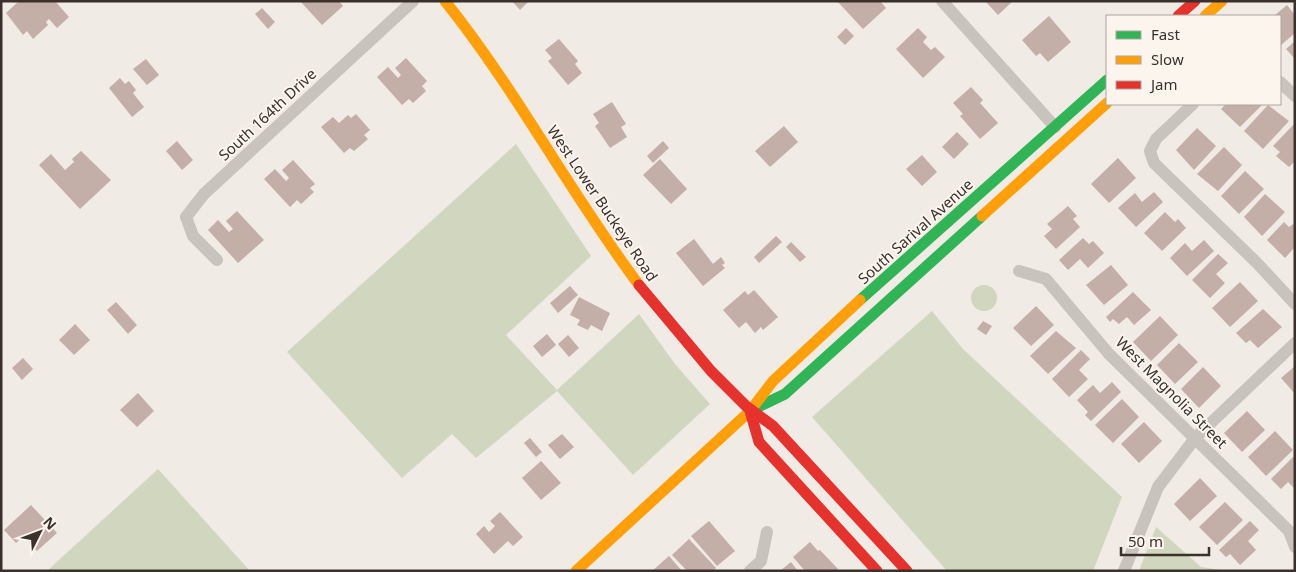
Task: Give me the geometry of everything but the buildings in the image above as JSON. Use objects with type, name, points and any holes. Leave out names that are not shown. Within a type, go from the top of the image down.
[{"type":"main road","name":"West Lower Buckeye Road","points":[[446,1],[498,69],[557,165],[634,279],[702,363],[750,411],[773,426],[907,571]]},
{"type":"main road","points":[[1179,15],[1194,1]]},
{"type":"main road","points":[[1206,15],[1222,1]]},
{"type":"main road","name":"South Sarival Avenue","points":[[576,571],[750,411],[773,381],[884,278],[1106,81]]},
{"type":"main road","name":"South Sarival Avenue","points":[[750,411],[785,394],[1106,104]]},
{"type":"main road","points":[[1055,127],[1066,140]]},
{"type":"main road","points":[[750,411],[759,442],[877,571]]},
{"type":"street","name":"South 164th Drive","points":[[218,260],[193,236],[186,217],[204,194],[413,1]]},
{"type":"street","points":[[942,1],[1055,127]]},
{"type":"street","points":[[1281,83],[1295,96]]},
{"type":"street","points":[[1192,105],[1156,139],[1150,151],[1154,163],[1257,263],[1295,304]]},
{"type":"street","name":"West Magnolia Street","points":[[1019,271],[1046,279],[1109,354],[1196,437],[1288,531],[1295,547]]},
{"type":"street","points":[[1124,571],[1158,487],[1196,437],[1295,343]]},
{"type":"street","points":[[750,571],[761,561],[767,532]]},
{"type":"green space","points":[[516,144],[591,256],[506,335],[557,390],[639,314],[675,364],[710,404],[633,475],[557,391],[476,458],[452,434],[402,478],[287,352]]},
{"type":"green space","points":[[984,285],[994,288],[997,298],[994,308],[984,311],[974,308],[971,298],[974,288]]},
{"type":"green space","points":[[932,311],[963,349],[1122,497],[1093,571],[947,571],[812,417]]},
{"type":"green space","points":[[158,469],[250,571],[47,571]]},
{"type":"green space","points":[[1156,527],[1201,567],[1227,571],[1139,571]]},
{"type":"traffic: fast","points":[[860,300],[1106,81]]},
{"type":"traffic: fast","points":[[752,410],[785,394],[982,216]]},
{"type":"traffic: slow","points":[[445,1],[496,70],[639,285]]},
{"type":"traffic: slow","points":[[1206,15],[1222,1]]},
{"type":"traffic: slow","points":[[982,216],[1106,104]]},
{"type":"traffic: slow","points":[[576,571],[750,411],[773,381],[860,300]]},
{"type":"traffic: jam","points":[[1179,15],[1195,1]]},
{"type":"traffic: jam","points":[[639,285],[711,371],[746,406],[773,426],[907,571]]},
{"type":"traffic: jam","points":[[750,411],[759,442],[877,571]]}]
